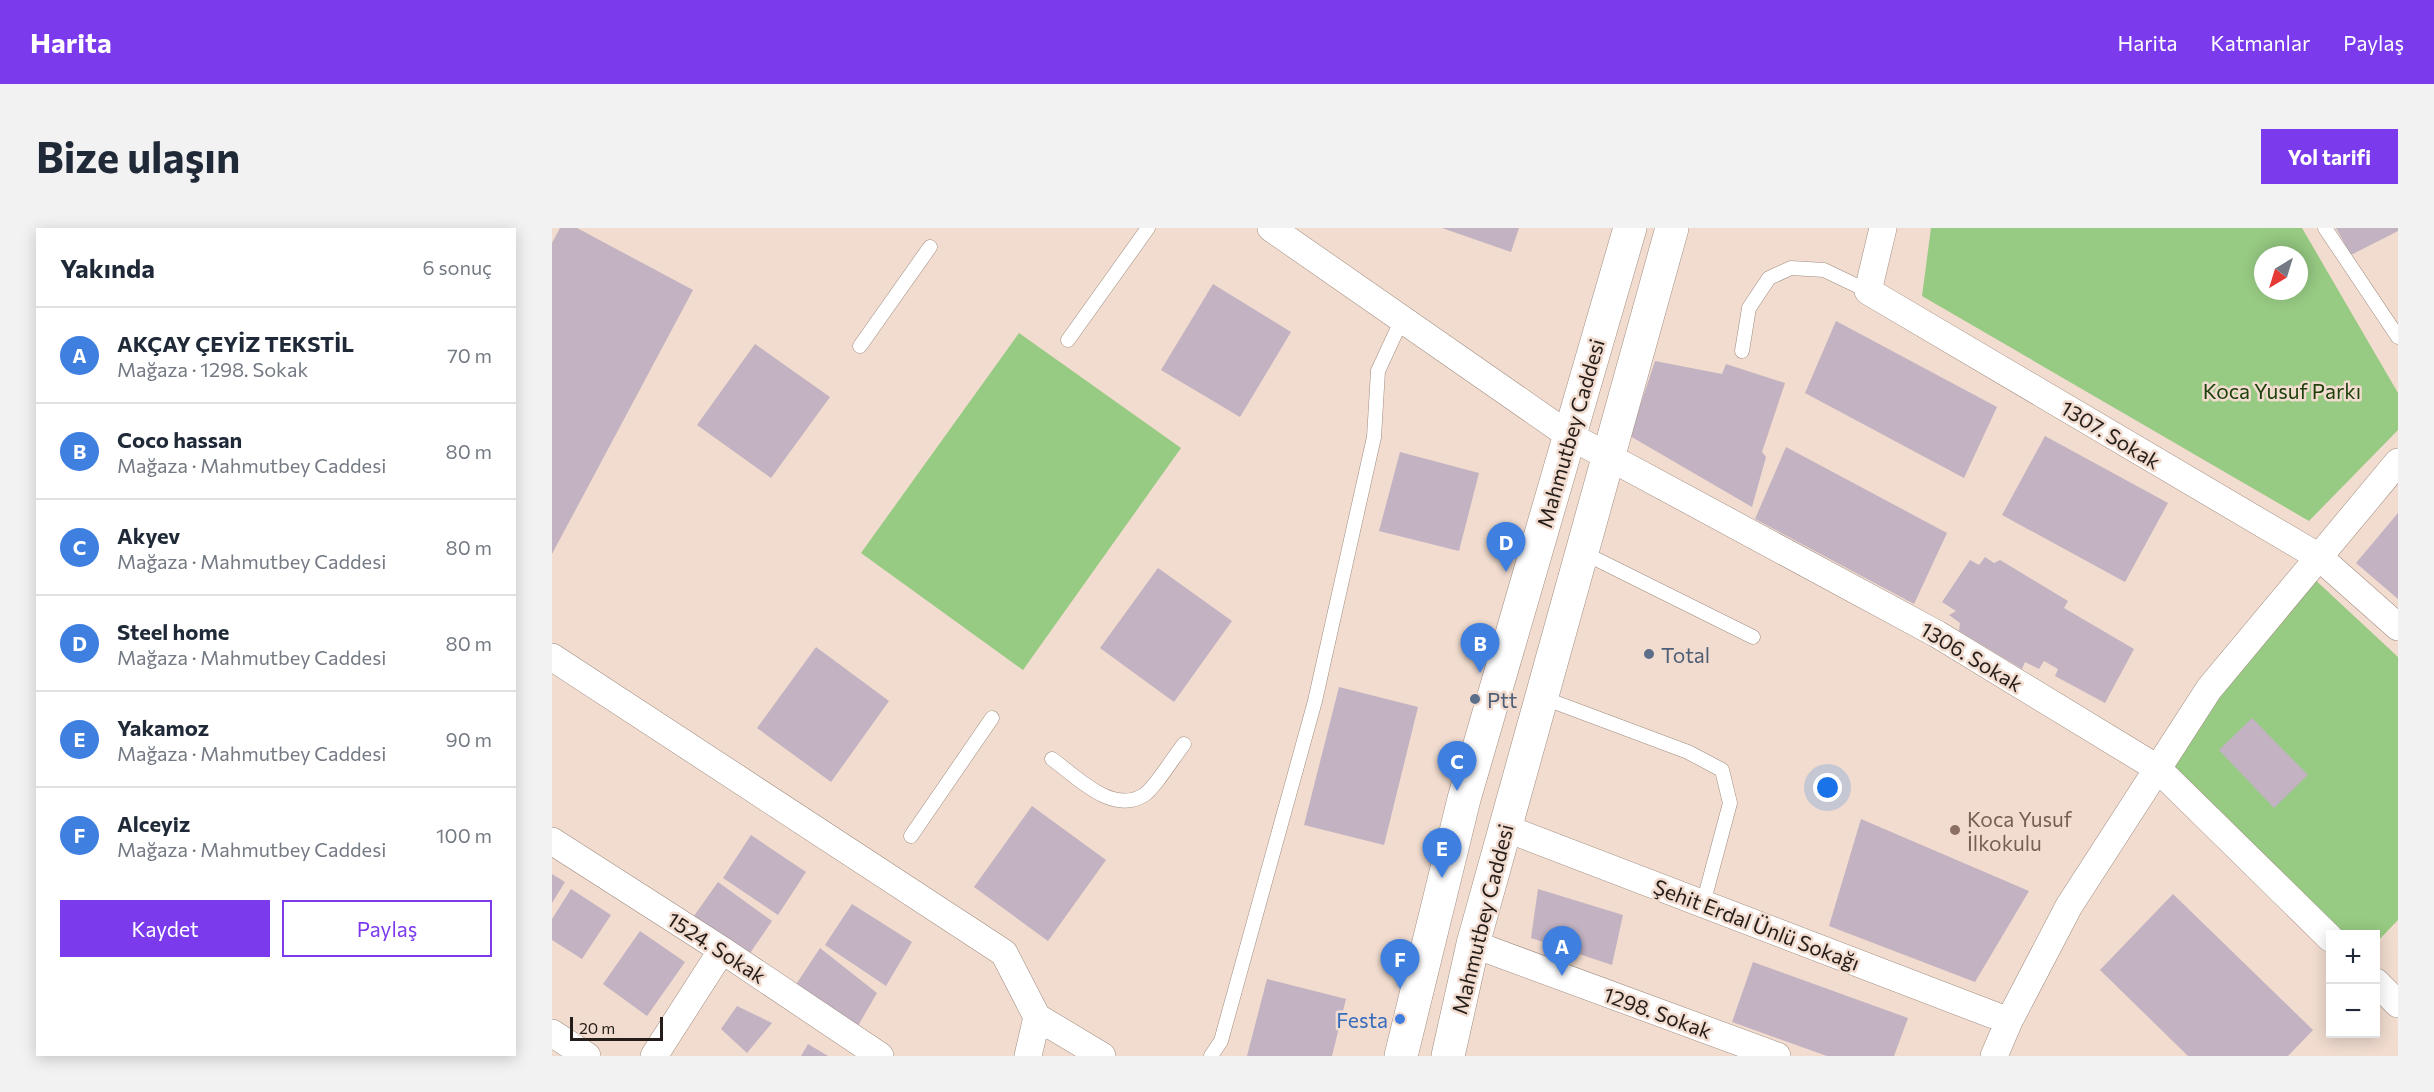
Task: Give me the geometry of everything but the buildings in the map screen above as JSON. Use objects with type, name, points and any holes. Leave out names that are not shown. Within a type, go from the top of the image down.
[{"type":"main road","name":"Mahmutbey Caddesi","points":[[1401,1056],[1464,799],[1630,228]]},
{"type":"main road","name":"Mahmutbey Caddesi","points":[[1448,1056],[1473,944],[1672,228]]},
{"type":"street","name":"1306. Sokak","points":[[1271,228],[1570,436],[1937,634],[2157,768],[2326,933]]},
{"type":"street","points":[[1868,291],[1882,228]]},
{"type":"street","name":"1307. Sokak","points":[[1868,291],[2319,557],[2398,627]]},
{"type":"street","points":[[1994,1056],[2009,1021],[2068,906],[2209,689],[2397,465]]},
{"type":"street","points":[[552,657],[1004,953],[1037,1017],[1102,1056]]},
{"type":"street","name":"Şehit Erdal Ünlü Sokağı","points":[[1505,828],[2009,1021]]},
{"type":"street","name":"1524. Sokak","points":[[552,841],[722,950],[880,1056]]},
{"type":"street","name":"1298. Sokak","points":[[1473,944],[1777,1056]]},
{"type":"street","points":[[654,1056],[722,950]]},
{"type":"street","points":[[2378,984],[2398,1004]]},
{"type":"street","points":[[1028,1056],[1037,1017]]},
{"type":"street","points":[[552,1033],[587,1056]]},
{"type":"lane","points":[[1068,340],[1148,228]]},
{"type":"lane","points":[[2325,228],[2398,337]]},
{"type":"lane","points":[[860,346],[930,247]]},
{"type":"lane","points":[[1742,351],[1749,308],[1769,278],[1791,268],[1824,270],[1868,291]]},
{"type":"lane","points":[[1211,1056],[1221,1041],[1315,701],[1374,437],[1377,371],[1402,319]]},
{"type":"lane","points":[[1582,552],[1753,637]]},
{"type":"lane","points":[[1541,697],[1688,752],[1722,770],[1730,803],[1703,904]]},
{"type":"lane","points":[[911,836],[992,718]]},
{"type":"lane","points":[[1052,759],[1104,796],[1126,802],[1146,794],[1184,744]]},
{"type":"green space","name":"Koca Yusuf Parkı","points":[[1931,228],[2302,228],[2398,393],[2398,430],[2309,521],[1922,296]]},
{"type":"green space","points":[[1019,333],[1181,448],[1023,670],[861,553]]},
{"type":"green space","points":[[2310,575],[2398,657],[2398,920],[2380,939],[2380,930],[2338,930],[2166,762]]},
{"type":"place","name":"Steel home","points":[[1506,572]]},
{"type":"place","name":"Total","points":[[1649,654]]},
{"type":"place","name":"Coco hassan","points":[[1480,673]]},
{"type":"place","name":"Ptt","points":[[1475,699]]},
{"type":"place","name":"Akyev","points":[[1457,791]]},
{"type":"place","name":"Koca Yusuf İlkokulu","points":[[1955,830]]},
{"type":"place","name":"Yakamoz","points":[[1442,878]]},
{"type":"place","name":"AKÇAY ÇEYİZ TEKSTİL","points":[[1562,976]]},
{"type":"place","name":"Alceyiz","points":[[1400,989]]},
{"type":"place","name":"Festa","points":[[1400,1019]]}]
